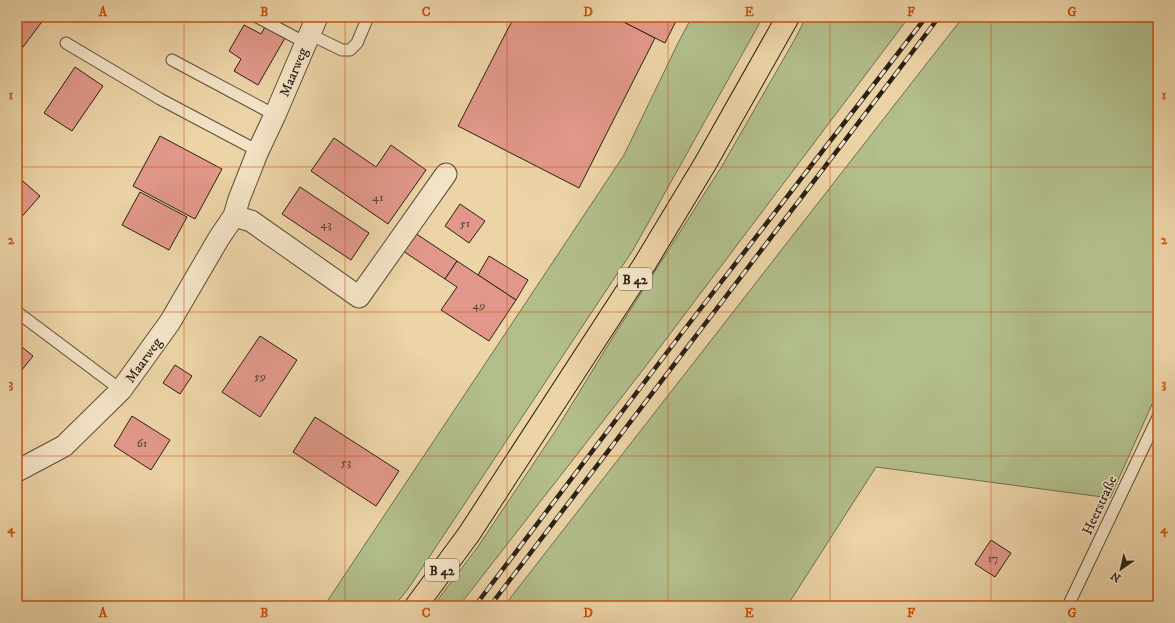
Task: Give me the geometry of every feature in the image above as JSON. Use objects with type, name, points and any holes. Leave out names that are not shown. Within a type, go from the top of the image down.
[{"type":"main road","name":"B 42","points":[[416,606],[469,534],[644,265],[705,164],[788,17]]},
{"type":"street","name":"Maarweg","points":[[17,471],[64,446],[121,390],[170,322],[219,238],[234,216],[258,151],[311,31]]},
{"type":"street","points":[[234,216],[251,221],[359,297],[446,174]]},
{"type":"lane","points":[[257,17],[311,31],[342,50],[350,50],[357,43],[368,17]]},
{"type":"lane","points":[[66,43],[160,99],[258,151]]},
{"type":"lane","points":[[172,60],[275,115]]},
{"type":"lane","points":[[17,312],[121,390]]},
{"type":"lane","name":"Heerstraße","points":[[1068,606],[1158,417]]},
{"type":"green space","points":[[692,17],[763,17],[633,250],[408,589],[394,606],[324,606],[624,155]]},
{"type":"green space","points":[[806,17],[909,17],[642,371],[459,606],[433,606],[477,548],[556,430],[613,337],[722,166],[795,39]]},
{"type":"green space","points":[[963,17],[1158,17],[1158,391],[1110,498],[876,467],[787,606],[504,606]]},
{"type":"building","points":[[17,17],[41,17],[44,19],[17,55]]},
{"type":"building","points":[[514,17],[614,17],[655,38],[579,188],[458,126]]},
{"type":"building","points":[[614,17],[678,17],[665,43]]},
{"type":"building","points":[[244,25],[261,34],[265,27],[285,38],[258,85],[234,71],[241,59],[229,51]]},
{"type":"building","points":[[75,67],[103,86],[72,131],[44,113]]},
{"type":"building","points":[[160,136],[222,169],[195,219],[133,186]]},
{"type":"building","points":[[334,138],[376,167],[391,145],[426,170],[388,224],[311,171]]},
{"type":"building","points":[[17,176],[40,196],[17,222]]},
{"type":"building","points":[[300,187],[369,233],[351,260],[282,214]]},
{"type":"building","points":[[140,192],[187,217],[169,250],[122,225]]},
{"type":"building","points":[[460,204],[485,221],[469,243],[445,226]]},
{"type":"building","points":[[415,233],[457,261],[445,279],[403,251]]},
{"type":"building","points":[[489,256],[528,280],[516,300],[478,275]]},
{"type":"building","points":[[457,261],[516,300],[489,341],[441,310],[457,287],[445,279]]},
{"type":"building","points":[[260,336],[297,360],[260,417],[222,392]]},
{"type":"building","points":[[17,343],[33,356],[17,376]]},
{"type":"building","points":[[175,365],[192,376],[180,394],[163,383]]},
{"type":"building","points":[[132,416],[170,440],[151,470],[114,446]]},
{"type":"building","points":[[315,417],[399,471],[376,506],[293,452]]},
{"type":"building","points":[[991,540],[1011,553],[995,577],[975,564]]},
{"type":"waterway","points":[[1158,276],[1158,284]]},
{"type":"railway","points":[[475,606],[681,334],[926,17]]},
{"type":"railway","points":[[490,606],[939,17]]}]
